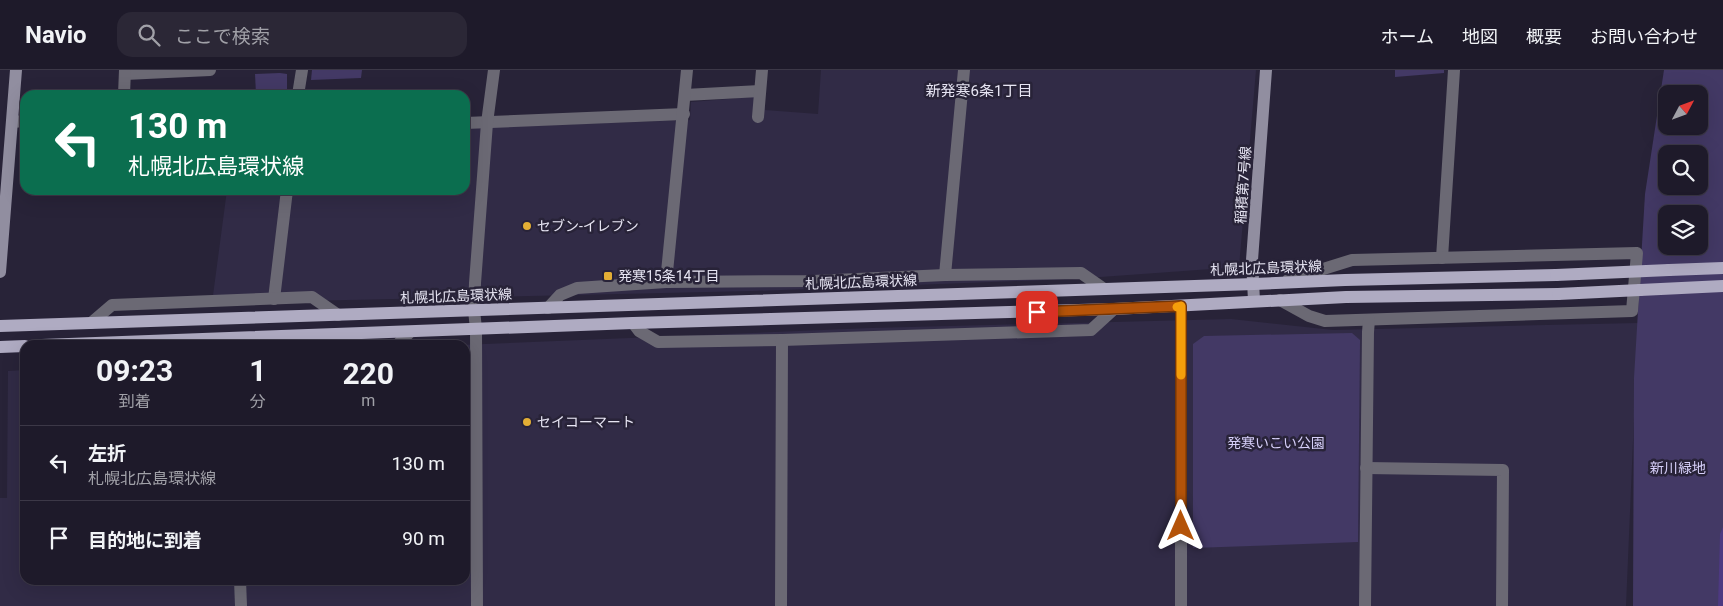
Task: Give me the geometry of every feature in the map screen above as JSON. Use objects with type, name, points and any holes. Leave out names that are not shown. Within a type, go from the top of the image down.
[{"type":"main road","name":"札幌北広島環状線","points":[[0,326],[1723,268]]},
{"type":"main road","points":[[219,340],[633,323],[1114,309],[1280,300],[1558,294],[1723,286]]},
{"type":"main road","points":[[0,346],[20,346]]},
{"type":"street","points":[[0,272],[19,121],[16,70]]},
{"type":"street","points":[[124,90],[125,72],[210,70]]},
{"type":"street","points":[[299,90],[302,70]]},
{"type":"street","points":[[477,606],[476,329],[474,283],[494,70]]},
{"type":"street","points":[[666,282],[687,70]]},
{"type":"street","points":[[758,117],[762,70]]},
{"type":"street","points":[[945,275],[964,70]]},
{"type":"street","name":"稲積第7号線","points":[[1254,302],[1252,260],[1266,70]]},
{"type":"street","points":[[1442,258],[1454,70]]},
{"type":"street","points":[[685,95],[760,91]]},
{"type":"street","points":[[470,123],[684,114]]},
{"type":"street","points":[[274,299],[286,195]]},
{"type":"street","points":[[1278,283],[1352,260],[1636,253],[1632,311],[1325,321],[1309,316],[1280,300]]},
{"type":"street","points":[[548,308],[560,295],[577,288],[666,282],[812,281],[945,275],[1081,273],[1104,289]]},
{"type":"street","points":[[91,323],[112,305],[312,297],[338,315]]},
{"type":"street","points":[[1181,306],[1181,606]]},
{"type":"street","points":[[633,323],[639,331],[658,342],[782,340],[1091,330],[1114,309]]},
{"type":"street","points":[[1365,606],[1369,320]]},
{"type":"street","points":[[402,340],[410,332]]},
{"type":"street","points":[[781,606],[782,340]]},
{"type":"street","points":[[1366,468],[1503,470],[1502,606]]},
{"type":"street","points":[[240,585],[240,606]]},
{"type":"shaded area","points":[[821,70],[1256,70],[1239,267],[1073,279],[752,291],[212,303],[226,195],[470,195],[470,128],[690,120],[691,102],[765,96],[765,110],[818,114]]},
{"type":"shaded area","points":[[1231,319],[1333,330],[1638,323],[1626,606],[0,606],[0,498],[7,498],[8,371],[20,370],[20,585],[470,585],[470,345],[871,328]]},
{"type":"shaded area","points":[[1723,527],[1723,606],[1718,606],[1720,534]]},
{"type":"green space","points":[[312,70],[362,70],[361,78],[311,80]]},
{"type":"green space","points":[[1395,70],[1444,70],[1444,73],[1395,77]]},
{"type":"green space","name":"新川緑地","points":[[1664,70],[1723,70],[1723,606],[1633,606],[1634,378],[1645,194],[1658,109],[1658,135],[1708,135],[1708,85],[1662,85]]},
{"type":"green space","points":[[255,74],[287,74],[287,90],[256,90]]},
{"type":"green space","name":"発寒いこい公園","points":[[1352,333],[1360,340],[1358,542],[1193,548],[1193,344],[1204,336]]},
{"type":"slow traffic","points":[[1177,307],[1181,306],[1181,375]]},
{"type":"place","name":"セブン-イレブン","points":[[527,226]]},
{"type":"place","name":"発寒15条14丁目","points":[[608,276]]},
{"type":"place","name":"セイコーマート","points":[[527,422]]},
{"type":"district","name":"新発寒6条1丁目","points":[[979,91]]},
{"type":"route","points":[[1037,312],[1181,306],[1181,526]]}]
